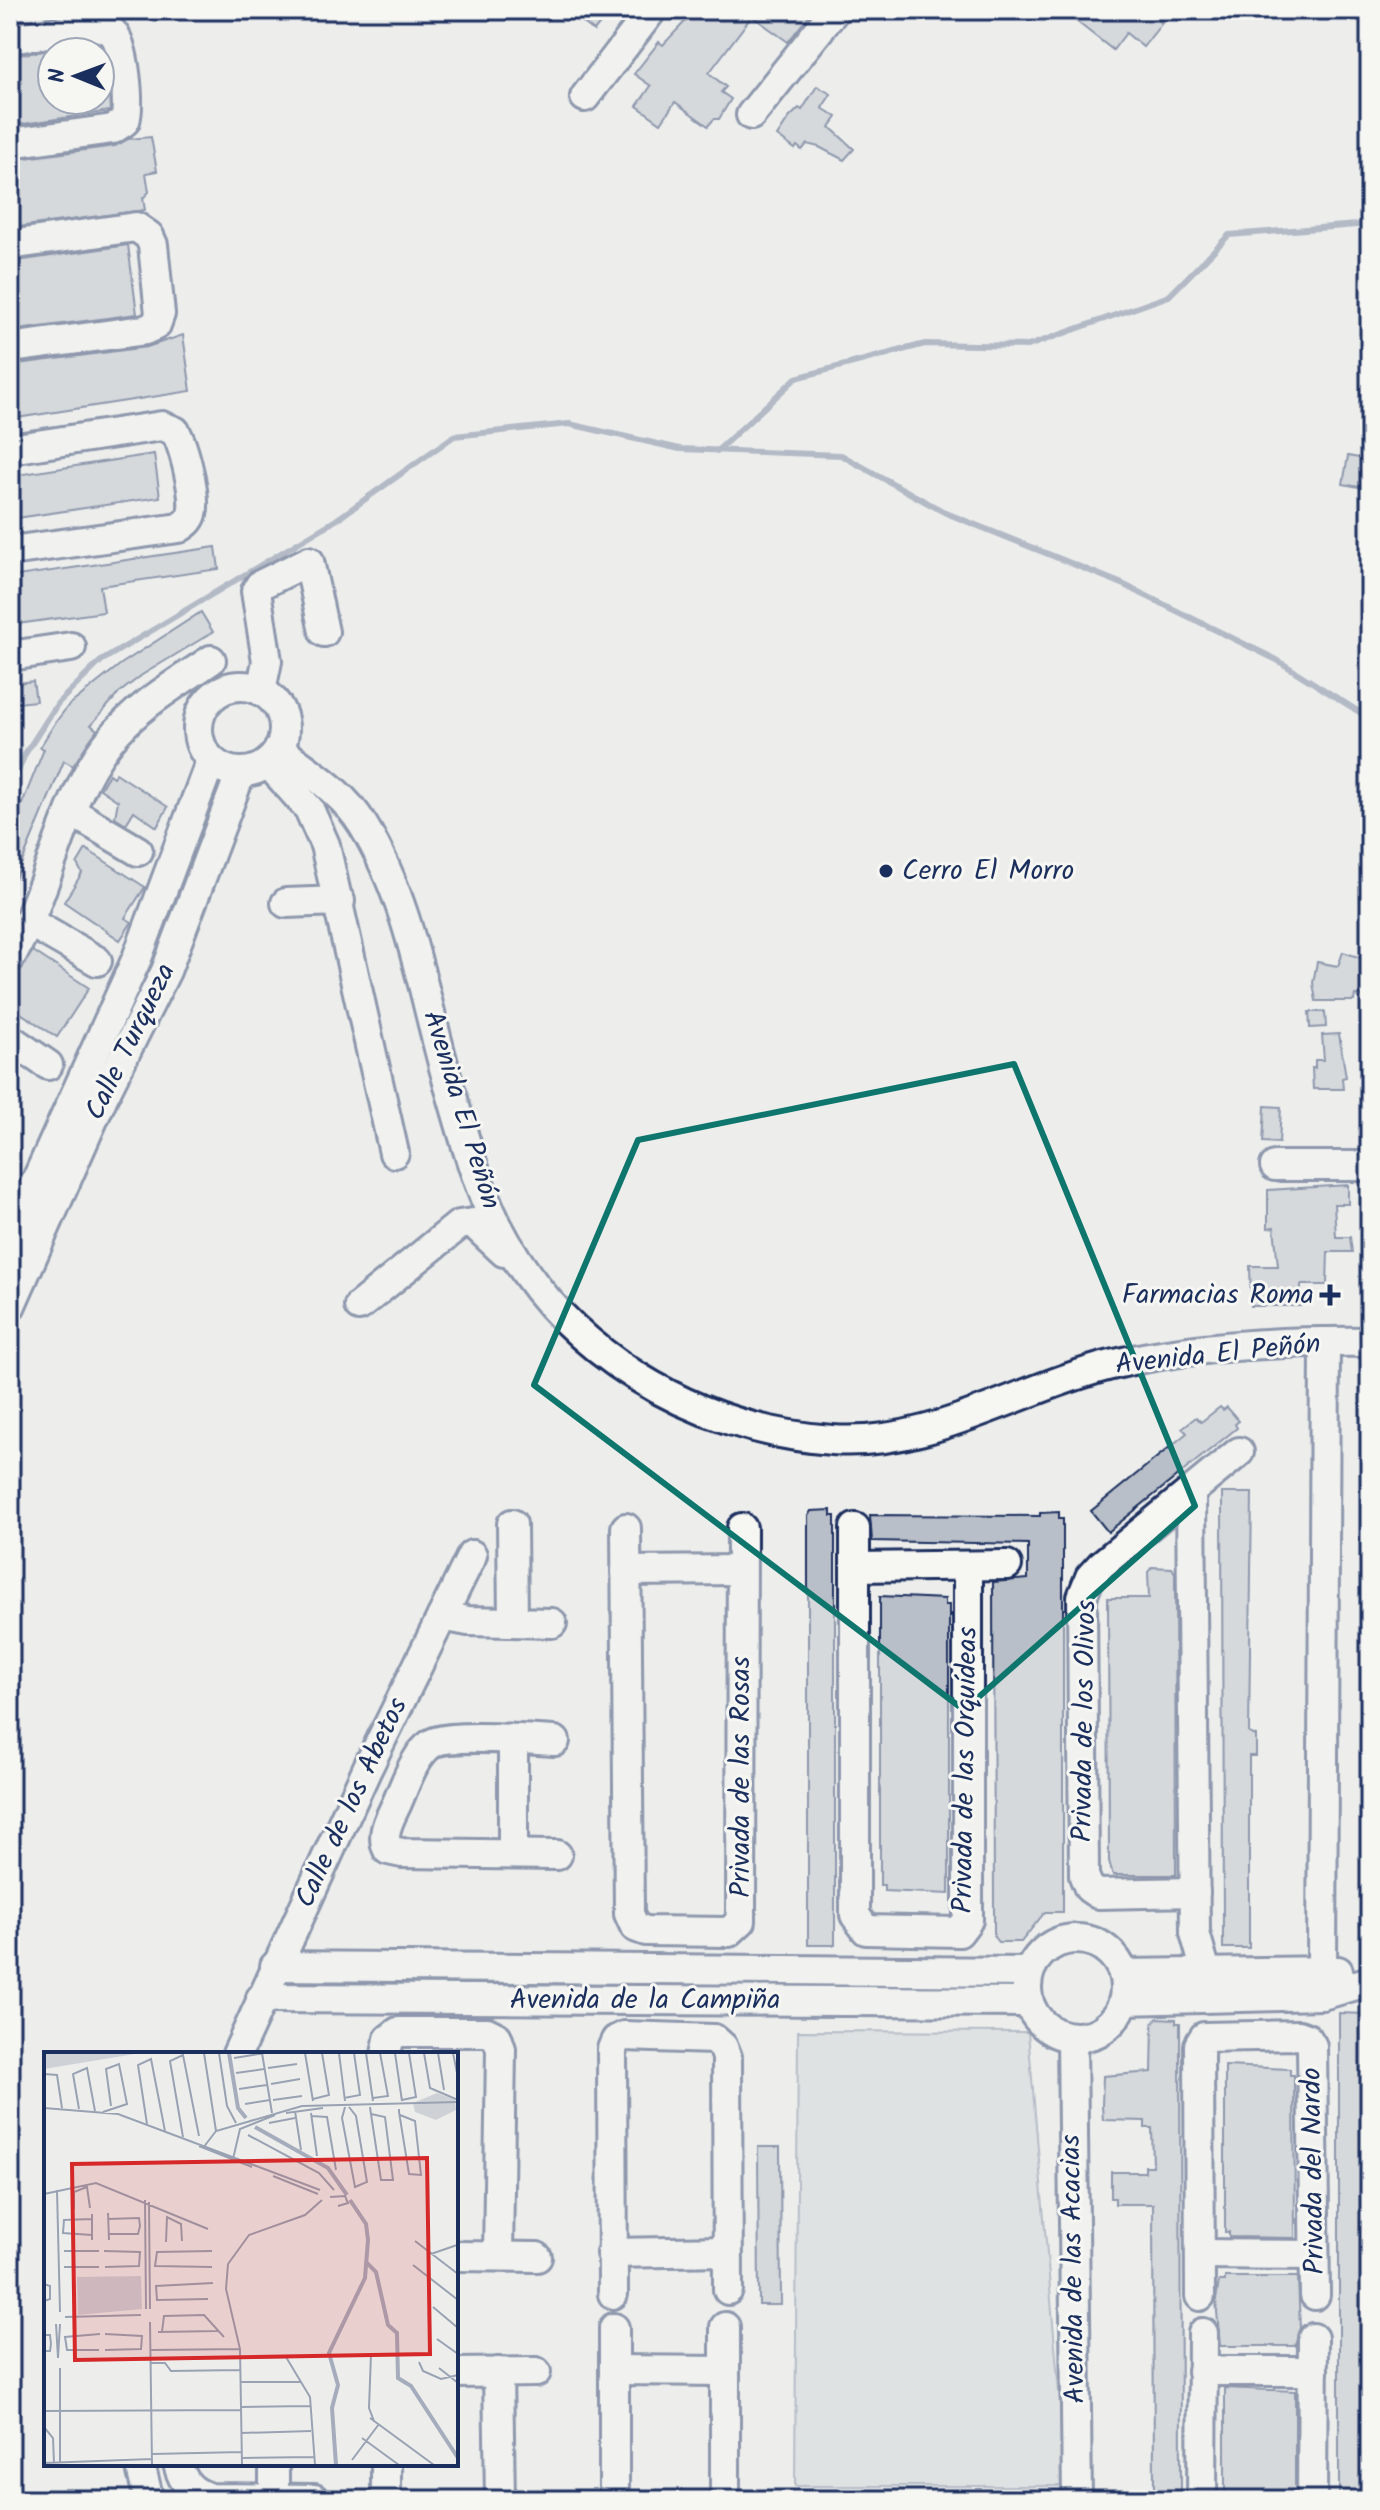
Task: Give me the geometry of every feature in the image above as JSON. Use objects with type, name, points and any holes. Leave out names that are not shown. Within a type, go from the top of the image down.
[{"type":"street","points":[[585,97],[652,10]]},
{"type":"street","points":[[751,115],[835,10]]},
{"type":"street","points":[[10,39],[95,26],[106,28],[114,33],[119,44],[129,108],[125,121],[113,129],[10,143]]},
{"type":"street","points":[[10,245],[136,227],[143,230],[153,245],[160,314],[156,325],[145,330],[10,348]]},
{"type":"street","points":[[10,449],[162,426],[175,431],[183,445],[193,511],[188,523],[179,528],[10,551]]},
{"type":"street","points":[[261,691],[267,661],[256,591],[260,585],[309,561],[324,632]]},
{"type":"street","points":[[10,656],[71,647]]},
{"type":"street","points":[[10,958],[31,923],[90,768],[129,718],[211,660]]},
{"type":"street","points":[[235,687],[261,691],[276,704],[282,716],[284,736],[261,763],[228,770],[211,760],[203,749],[198,729],[207,704],[222,691],[235,687]]},
{"type":"street","name":"Calle Turqueza","points":[[10,1239],[21,1189],[137,958],[211,760]]},
{"type":"street","points":[[261,763],[303,819],[328,860],[340,901],[394,1153]]},
{"type":"street","name":"Calle Turqueza","points":[[10,1307],[103,1097],[166,971],[261,763]]},
{"type":"street","name":"Avenida El Peñón","points":[[261,763],[339,795],[361,822],[387,869],[405,919],[450,1090],[488,1206],[523,1269],[557,1311],[605,1356],[661,1393],[723,1419],[780,1434],[836,1440],[899,1435],[967,1419],[1042,1385],[1111,1365],[1198,1352],[1325,1342],[1370,1342]]},
{"type":"street","points":[[72,812],[138,851]]},
{"type":"street","points":[[286,903],[340,901]]},
{"type":"street","points":[[31,923],[97,961]]},
{"type":"street","points":[[10,1039],[48,1065]]},
{"type":"street","points":[[1275,1166],[1370,1166]]},
{"type":"street","points":[[359,1306],[459,1225],[473,1223],[523,1269]]},
{"type":"street","points":[[1322,1971],[1325,1342]]},
{"type":"street","name":"Privada de los Olivos","points":[[1195,1892],[1098,1894],[1089,1888],[1084,1876],[1082,1597],[1090,1577],[1101,1565],[1239,1452]]},
{"type":"street","points":[[1191,1494],[1194,1972],[1236,2011]]},
{"type":"street","points":[[512,1524],[513,1622]]},
{"type":"street","name":"Privada de las Rosas","points":[[626,1528],[629,1914],[635,1927],[646,1931],[683,1932],[729,1932],[741,1921],[742,1528]]},
{"type":"street","name":"Privada de las Orquídeas","points":[[855,1528],[855,1915],[866,1930],[959,1932],[968,1920],[968,1566]]},
{"type":"street","name":"Calle de los Abetos","points":[[238,2052],[367,1769],[472,1555]]},
{"type":"street","points":[[856,1567],[1007,1565]]},
{"type":"street","points":[[626,1571],[741,1570]]},
{"type":"street","points":[[442,1616],[552,1623]]},
{"type":"street","points":[[555,1741],[449,1739],[432,1743],[420,1755],[384,1833],[388,1850],[402,1853],[557,1855]]},
{"type":"street","points":[[513,1740],[513,1853]]},
{"type":"street","points":[[367,1769],[403,1791]]},
{"type":"street","points":[[682,1969],[683,1932]]},
{"type":"street","name":"Privada de las Orquídeas","points":[[910,1932],[912,1971]]},
{"type":"street","points":[[1077,1938],[1101,1945],[1111,1953],[1124,1987],[1117,2016],[1105,2029],[1089,2036],[1072,2038],[1045,2027],[1028,2002],[1029,1972],[1034,1961],[1053,1944],[1077,1938]]},
{"type":"street","name":"Avenida de la Campiña","points":[[275,1966],[1029,1972]]},
{"type":"street","points":[[790,1970],[791,2001]]},
{"type":"street","points":[[1200,2296],[1199,2045],[1204,2037],[1236,2011],[1287,1983],[1322,1971],[1370,1979]]},
{"type":"street","points":[[1124,1987],[1194,1972]]},
{"type":"street","points":[[1287,1983],[1322,1995],[1370,1979]]},
{"type":"street","points":[[1124,1987],[1236,2011]]},
{"type":"street","name":"Avenida de la Campiña","points":[[261,1998],[1028,2002]]},
{"type":"street","points":[[443,1999],[445,2031]]},
{"type":"street","points":[[668,2037],[676,2016],[674,2000]]},
{"type":"street","name":"Privada del Nardo","points":[[1236,2011],[1299,2035],[1312,2046],[1315,2295]]},
{"type":"street","points":[[386,2052],[389,2039],[398,2032],[487,2032],[497,2037],[501,2049],[498,2256]]},
{"type":"street","points":[[613,2294],[612,2049],[616,2040],[624,2036],[714,2039],[723,2047],[727,2057],[728,2290]]},
{"type":"street","name":"Avenida de las Acacias","points":[[1072,2038],[1077,2500]]},
{"type":"street","points":[[611,2253],[727,2251]]},
{"type":"street","name":"Privada del Nardo","points":[[1200,2254],[1314,2255]]},
{"type":"street","points":[[458,2256],[537,2257]]},
{"type":"street","points":[[725,2327],[725,2500]]},
{"type":"street","points":[[614,2328],[614,2500]]},
{"type":"street","points":[[1202,2500],[1203,2333]]},
{"type":"street","points":[[1312,2500],[1313,2338]]},
{"type":"street","points":[[614,2370],[725,2371]]},
{"type":"street","points":[[1202,2371],[1313,2371]]},
{"type":"street","points":[[498,2372],[500,2500]]},
{"type":"street","points":[[458,2373],[536,2372]]},
{"type":"street","points":[[140,2466],[149,2500]]},
{"type":"street","points":[[179,2466],[182,2479],[195,2493],[210,2498],[314,2499]]},
{"type":"street","points":[[274,2466],[274,2499]]},
{"type":"street","points":[[386,2466],[386,2500]]},
{"type":"highlighted area","points":[[1014,1064],[1195,1506],[964,1710],[534,1385],[638,1140]]},
{"type":"shaded area","points":[[798,2031],[1028,2032],[1067,2486],[795,2486]]},
{"type":"building","points":[[567,10],[611,10],[594,31]]},
{"type":"building","points":[[710,10],[813,10],[788,42],[752,16],[709,73],[726,87],[721,92],[731,99],[719,119],[714,119],[708,126],[675,102],[661,123],[637,106],[651,86],[634,74],[659,42],[663,45],[693,13],[702,19]]},
{"type":"building","points":[[1062,10],[1146,10],[1162,23],[1143,47],[1126,33],[1113,50]]},
{"type":"building","points":[[36,52],[36,116],[77,116],[10,126],[10,56]]},
{"type":"building","points":[[817,86],[831,94],[822,108],[837,117],[830,127],[854,149],[844,160],[807,144],[802,150],[797,146],[795,149],[777,136],[789,118],[799,108],[802,110]]},
{"type":"building","points":[[151,137],[157,171],[146,173],[149,192],[143,198],[145,210],[10,228],[10,160],[115,146],[128,139]]},
{"type":"building","points":[[128,245],[137,314],[10,331],[10,262]]},
{"type":"building","points":[[183,335],[191,391],[10,419],[10,365],[147,347]]},
{"type":"building","points":[[154,454],[160,497],[10,519],[10,476]]},
{"type":"building","points":[[1348,456],[1365,459],[1359,487],[1343,484]]},
{"type":"building","points":[[216,547],[219,569],[100,586],[104,612],[10,625],[10,577]]},
{"type":"building","points":[[201,612],[213,632],[142,675],[119,693],[91,725],[97,730],[73,766],[64,761],[10,891],[10,834],[44,749],[40,747],[55,723],[68,706],[121,664]]},
{"type":"building","points":[[33,681],[36,701],[10,704],[10,684]]},
{"type":"building","points":[[116,773],[168,807],[157,827],[134,811],[126,824],[115,817],[118,801],[100,789],[109,774],[113,777]]},
{"type":"building","points":[[86,849],[145,887],[125,918],[132,922],[120,940],[64,902],[82,873],[77,864]]},
{"type":"building","points":[[33,951],[89,988],[57,1037],[10,1006],[10,984]]},
{"type":"building","points":[[1343,952],[1370,961],[1363,997],[1355,995],[1354,1001],[1316,1001],[1313,983],[1317,962],[1338,966]]},
{"type":"building","points":[[1309,1012],[1325,1012],[1326,1027],[1310,1028]]},
{"type":"building","points":[[1339,1034],[1346,1077],[1342,1078],[1343,1089],[1313,1089],[1312,1068],[1315,1068],[1315,1060],[1324,1060],[1322,1035]]},
{"type":"building","points":[[1265,1106],[1281,1107],[1279,1143],[1263,1142]]},
{"type":"building","points":[[1348,1185],[1348,1204],[1334,1204],[1336,1237],[1350,1237],[1352,1252],[1328,1252],[1327,1285],[1301,1285],[1301,1306],[1251,1306],[1250,1266],[1278,1266],[1274,1227],[1268,1228],[1268,1190]]},
{"type":"building","points":[[1220,1407],[1223,1410],[1227,1407],[1239,1421],[1235,1424],[1237,1428],[1108,1532],[1091,1511],[1187,1433],[1182,1428],[1196,1417],[1201,1422]]},
{"type":"building","points":[[1222,1493],[1252,1493],[1249,1733],[1256,1736],[1256,1756],[1249,1756],[1249,1948],[1223,1948]]},
{"type":"building","points":[[831,1510],[831,1516],[835,1516],[835,1945],[808,1945],[808,1516],[811,1511]]},
{"type":"building","points":[[1059,1512],[1059,1518],[1063,1518],[1063,1912],[1045,1912],[1021,1942],[998,1942],[994,1937],[993,1582],[1028,1579],[1028,1544],[872,1541],[870,1515],[1040,1516],[1040,1513]]},
{"type":"building","points":[[1152,1567],[1172,1568],[1175,1573],[1176,1875],[1113,1875],[1109,1861],[1108,1598],[1149,1598],[1148,1572]]},
{"type":"building","points":[[880,1596],[945,1599],[945,1605],[949,1605],[949,1894],[884,1891],[884,1885],[880,1885]]},
{"type":"building","points":[[1339,2013],[1366,2014],[1366,2259],[1370,2312],[1366,2312],[1366,2494],[1362,2499],[1344,2500],[1344,2495],[1339,2495]]},
{"type":"building","points":[[1157,2018],[1176,2019],[1176,2023],[1180,2023],[1181,2500],[1154,2500],[1153,2204],[1115,2204],[1115,2198],[1111,2198],[1111,2172],[1145,2172],[1145,2166],[1153,2166],[1152,2128],[1145,2128],[1145,2121],[1103,2120],[1102,2106],[1103,2076],[1152,2072],[1153,2023]]},
{"type":"building","points":[[1225,2066],[1290,2069],[1290,2075],[1294,2075],[1295,2238],[1229,2237],[1229,2232],[1225,2232]]},
{"type":"building","points":[[758,2147],[780,2147],[781,2305],[759,2305]]},
{"type":"building","points":[[1225,2277],[1298,2277],[1300,2328],[1295,2346],[1220,2346],[1216,2300],[1219,2281],[1225,2281]]},
{"type":"building","points":[[1225,2388],[1295,2391],[1295,2500],[1229,2500],[1230,2495],[1225,2495]]},
{"type":"waterway","points":[[717,451],[796,378],[925,344],[1028,346],[1169,296],[1229,235],[1370,224]]},
{"type":"waterway","points":[[10,792],[25,754],[58,703],[101,661],[336,520],[454,436],[569,424],[680,449],[841,455],[946,513],[1120,583],[1277,660],[1364,715],[1370,714]]},
{"type":"place","name":"Cerro El Morro","points":[[886,871]]},
{"type":"place","name":"Farmacias Roma","points":[[1330,1295]]}]
